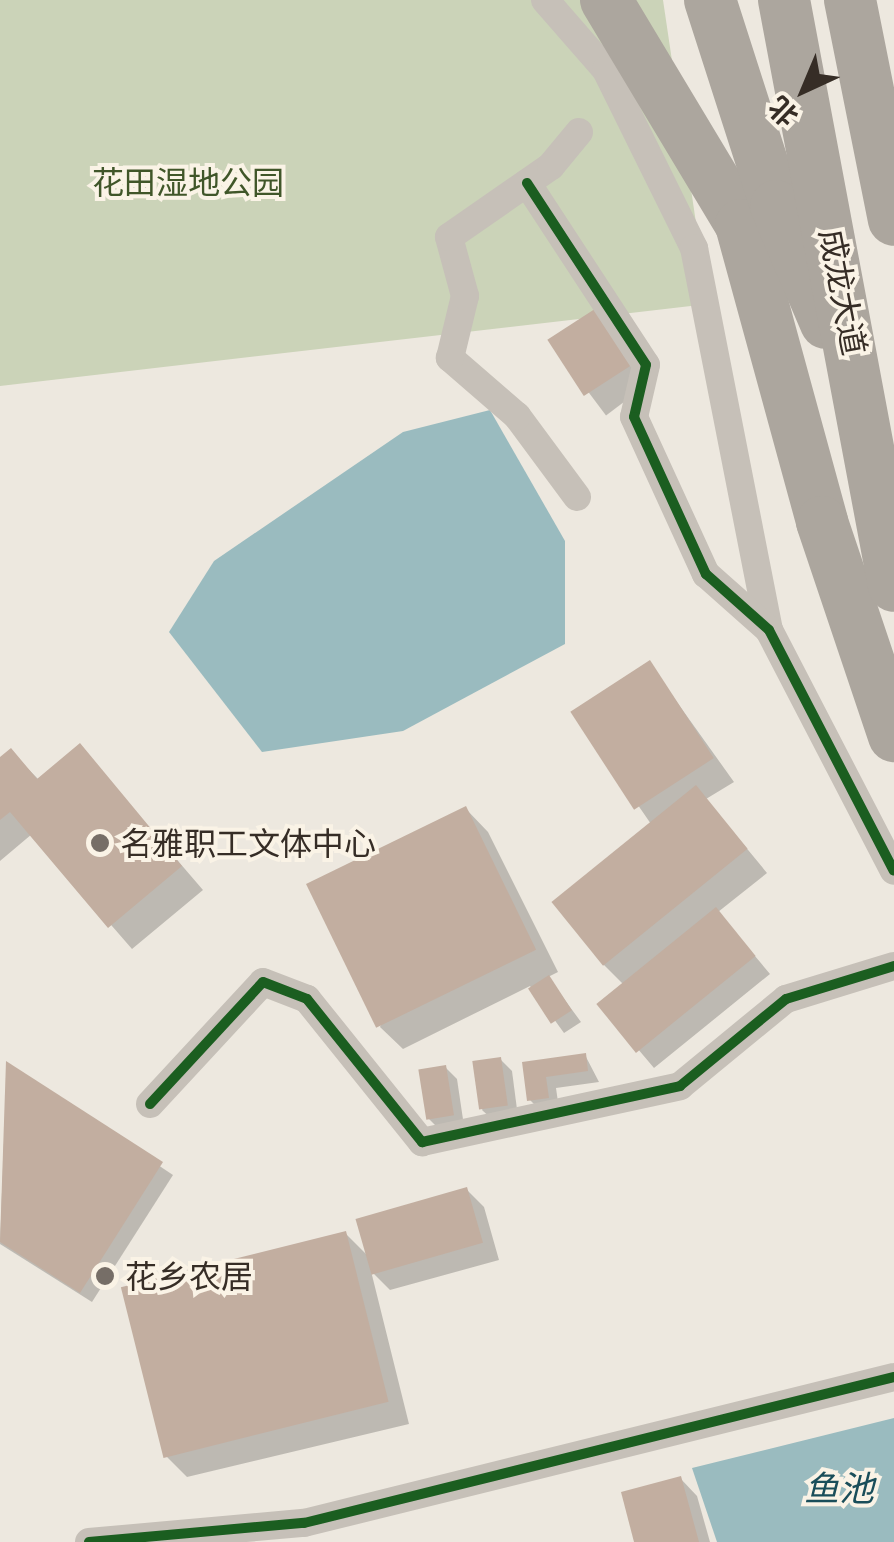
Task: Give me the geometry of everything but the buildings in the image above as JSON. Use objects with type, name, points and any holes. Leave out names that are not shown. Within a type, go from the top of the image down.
[{"type":"highway","points":[[606,0],[741,225],[822,522],[894,736]]},
{"type":"highway","points":[[710,0],[776,206],[869,420]]},
{"type":"highway","name":"成龙大道","points":[[784,0],[869,420],[894,586]]},
{"type":"highway","name":"成龙大道","points":[[850,0],[894,220]]},
{"type":"street","points":[[545,0],[606,70],[694,248],[770,630],[894,872]]},
{"type":"street","points":[[577,497],[517,416],[450,358],[466,296],[449,237],[527,183],[579,132]]},
{"type":"street","points":[[527,183],[646,365],[634,417],[706,574],[770,630]]},
{"type":"street","points":[[150,1104],[262,982],[307,999],[422,1142],[680,1086],[786,999],[894,966]]},
{"type":"street","points":[[89,1542],[304,1523],[894,1377]]},
{"type":"green space","name":"花田湿地公园","points":[[0,0],[663,0],[708,304],[0,386]]},
{"type":"water","points":[[490,410],[565,541],[565,644],[403,731],[262,752],[169,632],[214,561],[403,432]]},
{"type":"water","name":"鱼池","points":[[894,1418],[894,1542],[717,1542],[692,1468]]},
{"type":"cycle path","points":[[527,183],[646,365],[634,417],[706,574],[769,630],[894,871]]},
{"type":"cycle path","points":[[150,1104],[263,982],[307,999],[422,1142],[680,1086],[786,999],[894,966]]},
{"type":"cycle path","points":[[89,1542],[304,1523],[894,1377]]},
{"type":"place","name":"名雅职工文体中心","points":[[100,843]]},
{"type":"place","name":"花乡农居","points":[[105,1276]]}]
